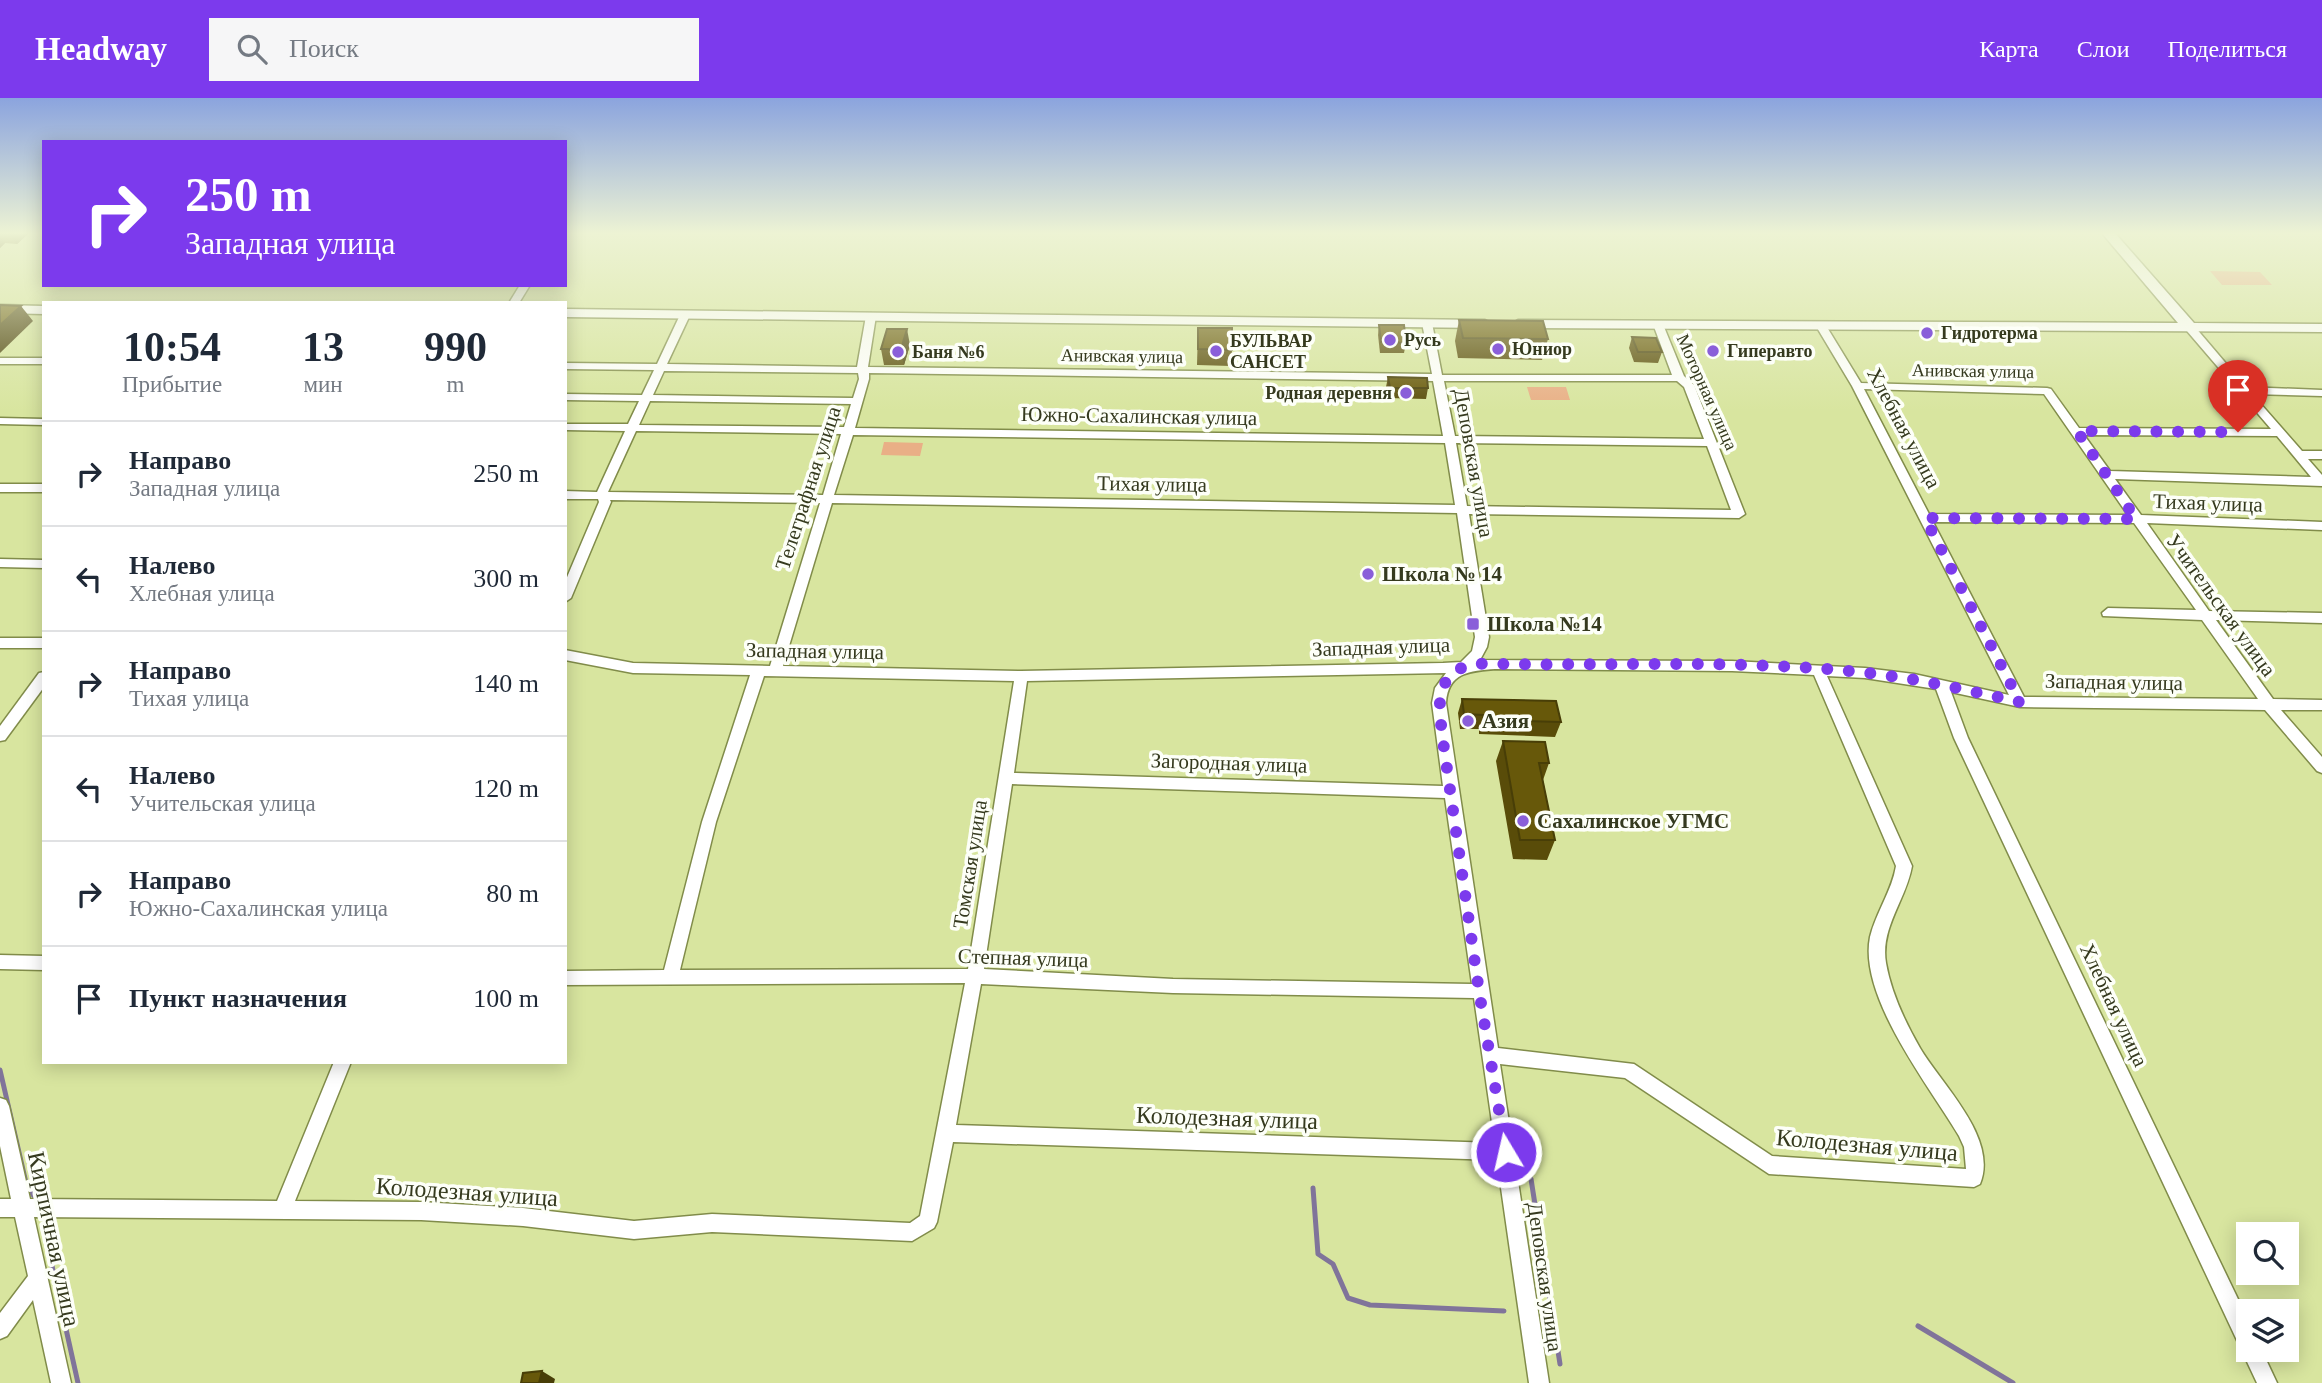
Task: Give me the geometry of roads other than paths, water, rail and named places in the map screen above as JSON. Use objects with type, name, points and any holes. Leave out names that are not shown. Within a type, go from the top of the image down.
[{"type":"main road","points":[[2159,292],[2191,329]]},
{"type":"main road","points":[[0,309],[42,310]]},
{"type":"main road","points":[[567,313],[1427,323],[2322,328]]},
{"type":"street","points":[[567,593],[606,502],[601,495],[685,315]]},
{"type":"street","name":"Телеграфная улица","points":[[775,670],[825,499],[864,379],[862,365],[871,316]]},
{"type":"street","name":"Деповская улица","points":[[1427,323],[1450,440],[1482,637],[1478,655],[1447,681],[1441,690],[1439,701],[1479,991],[1506,1152],[1539,1383]]},
{"type":"street","name":"Моторная улица","points":[[1658,324],[1679,378],[1689,385],[1739,514]]},
{"type":"street","name":"Хлебная улица","points":[[1821,326],[1857,386],[2020,702]]},
{"type":"street","points":[[2191,329],[2322,481]]},
{"type":"street","points":[[0,361],[42,361]]},
{"type":"street","name":"Анивская улица","points":[[567,366],[1438,378],[1679,378]]},
{"type":"street","name":"Анивская улица","points":[[1857,386],[2047,391]]},
{"type":"street","points":[[2244,390],[2322,393]]},
{"type":"street","name":"Учительская улица","points":[[2047,391],[2270,706],[2322,767]]},
{"type":"street","points":[[567,397],[858,401]]},
{"type":"street","points":[[0,421],[42,422]]},
{"type":"street","name":"Южно-Сахалинская улица","points":[[567,427],[1713,443]]},
{"type":"street","points":[[2077,431],[2282,433]]},
{"type":"street","points":[[2300,455],[2322,455]]},
{"type":"street","name":"Тихая улица","points":[[2106,475],[2322,481]]},
{"type":"street","points":[[0,488],[42,488]]},
{"type":"street","name":"Тихая улица","points":[[567,495],[1739,514]]},
{"type":"street","name":"Тихая улица","points":[[1925,518],[2136,519],[2322,526]]},
{"type":"street","points":[[0,563],[42,564]]},
{"type":"street","points":[[2108,612],[2322,618]]},
{"type":"street","points":[[0,643],[42,643]]},
{"type":"street","name":"Западная улица","points":[[567,655],[633,668],[1021,676],[1443,668],[1468,665],[1732,666],[1865,673],[1941,684],[2020,702],[2322,705]]},
{"type":"street","name":"Колодезная улица","points":[[1490,1055],[1628,1070],[1769,1165],[1974,1178],[1979,1165],[1971,1140],[1914,1054],[1888,997],[1878,961],[1877,936],[1903,879],[1904,866],[1818,670]]},
{"type":"street","points":[[670,977],[709,822],[758,672]]},
{"type":"street","name":"Томская улица","points":[[928,1223],[975,976],[1021,676]]},
{"type":"street","points":[[0,736],[42,680]]},
{"type":"street","name":"Хлебная улица","points":[[1941,684],[1961,737],[2236,1317]]},
{"type":"street","name":"Загородная улица","points":[[1007,778],[1450,792]]},
{"type":"street","points":[[0,962],[42,963]]},
{"type":"street","name":"Степная улица","points":[[567,978],[975,976],[1173,986],[1479,991]]},
{"type":"street","points":[[283,1208],[342,1064]]},
{"type":"street","name":"Кирпичная улица","points":[[0,1105],[61,1383]]},
{"type":"street","name":"Колодезная улица","points":[[947,1133],[1506,1152]]},
{"type":"street","name":"Колодезная улица","points":[[0,1208],[434,1211],[523,1217],[634,1230],[712,1223],[912,1232],[928,1223]]},
{"type":"street","points":[[0,1329],[37,1280]]},
{"type":"street","points":[[2257,1362],[2267,1383]]},
{"type":"waterway","points":[[0,1070],[27,1187],[37,1200]]},
{"type":"waterway","points":[[1531,1179],[1560,1364]]},
{"type":"waterway","points":[[1313,1188],[1318,1254],[1333,1264],[1348,1298],[1370,1305],[1504,1311]]},
{"type":"waterway","points":[[44,1230],[78,1383]]},
{"type":"waterway","points":[[1918,1326],[2013,1383]]},
{"type":"place","name":"Гидротерма","points":[[1927,333]]},
{"type":"place","name":"Русь","points":[[1390,340]]},
{"type":"place","name":"Юниор","points":[[1498,349]]},
{"type":"place","name":"БУЛЬВАР САНСЕТ","points":[[1216,351]]},
{"type":"place","name":"Гиперавто","points":[[1713,351]]},
{"type":"place","name":"Баня №6","points":[[898,352]]},
{"type":"place","name":"Родная деревня","points":[[1406,393]]},
{"type":"place","name":"Школа № 14","points":[[1368,574]]},
{"type":"place","name":"Школа №14","points":[[1473,624]]},
{"type":"place","name":"Азия","points":[[1468,721]]},
{"type":"place","name":"Сахалинское УГМС","points":[[1523,821]]}]
